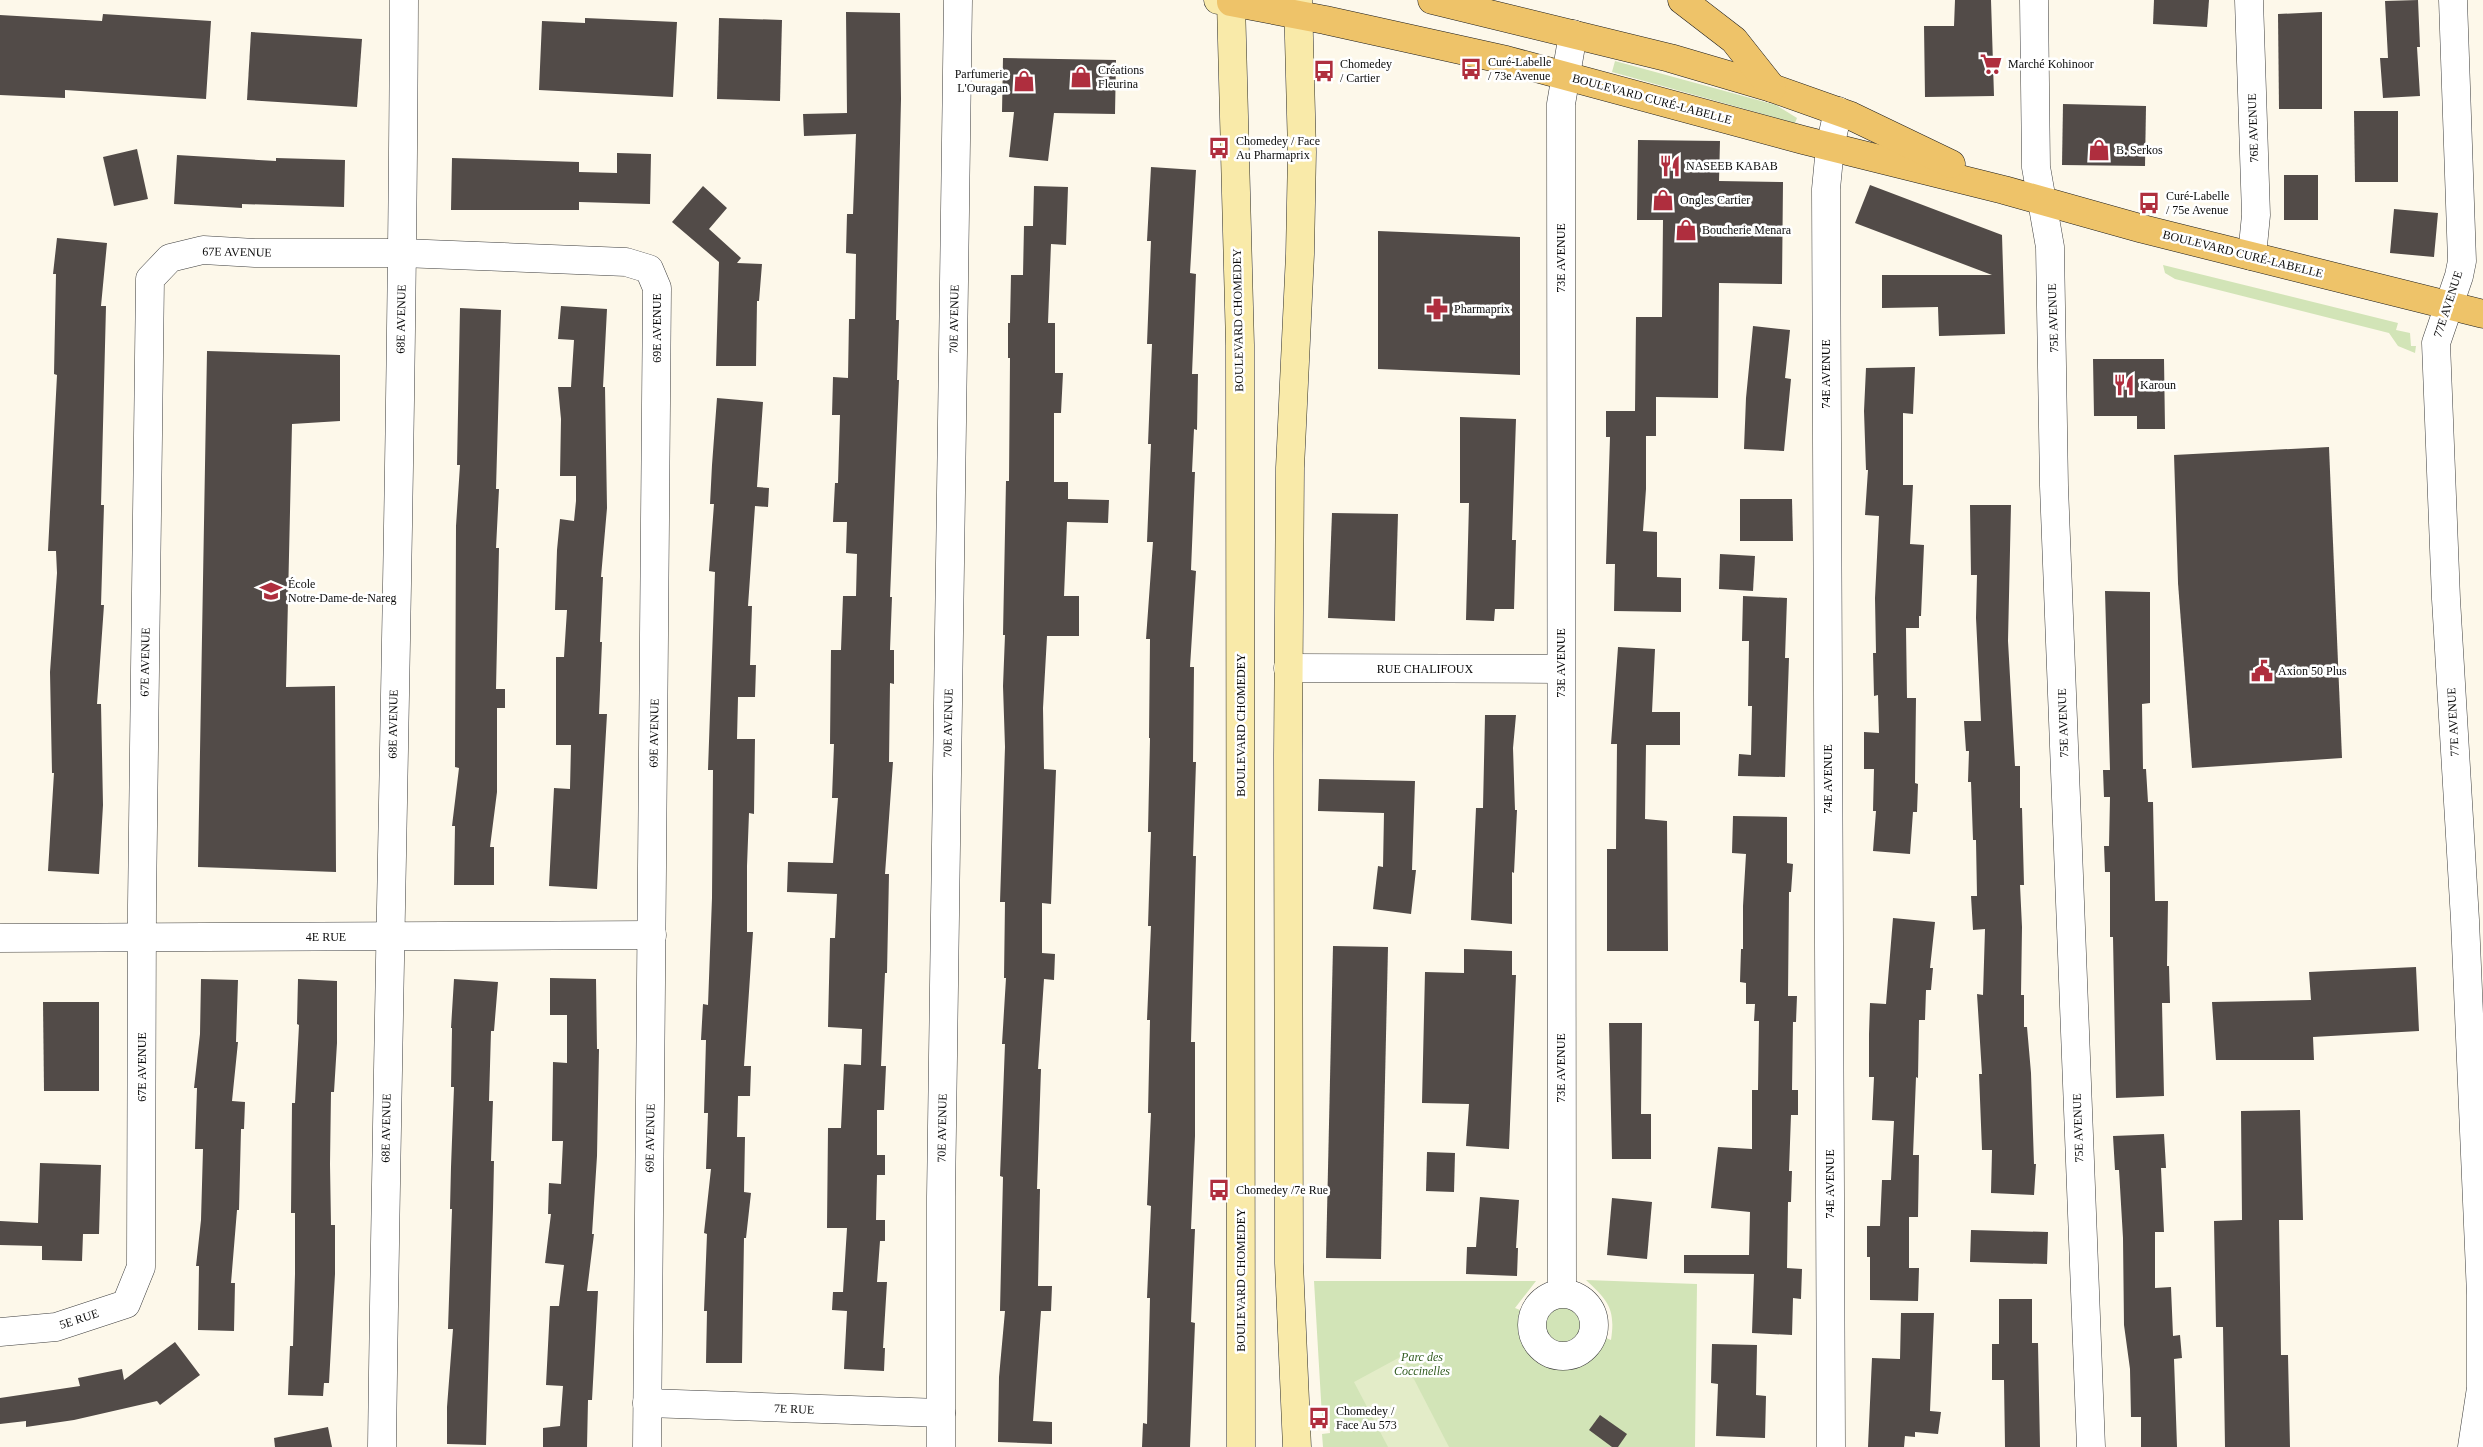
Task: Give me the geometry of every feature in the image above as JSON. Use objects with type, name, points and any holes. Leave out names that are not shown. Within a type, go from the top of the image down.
[{"type":"main road","name":"BOULEVARD CURÉ-LABELLE","points":[[1432,0],[1573,34],[1772,88],[1838,111],[2004,190]]},
{"type":"main road","points":[[1682,0],[1734,40],[1772,88]]},
{"type":"main road","name":"BOULEVARD CURÉ-LABELLE","points":[[1227,1],[1298,7],[2252,256],[2483,314]]},
{"type":"street","name":"68E AVENUE","points":[[382,1447],[402,253],[404,0]]},
{"type":"street","name":"70E AVENUE","points":[[941,1447],[941,1197],[958,0]]},
{"type":"street","name":"75E AVENUE","points":[[2034,0],[2036,168],[2051,256],[2055,506],[2091,1447]]},
{"type":"street","name":"76E AVENUE","points":[[2249,0],[2256,215],[2252,256]]},
{"type":"street","name":"77E AVENUE","points":[[2453,0],[2462,261],[2459,276],[2436,343],[2446,599],[2465,920],[2481,1295],[2481,1388],[2472,1447]]},
{"type":"street","name":"BOULEVARD CHOMEDEY","points":[[1227,1],[1240,345],[1241,1447]]},
{"type":"street","points":[[1297,1447],[1289,1254],[1288,668],[1290,468],[1300,254],[1302,152],[1298,7]]},
{"type":"street","name":"73E AVENUE","points":[[1562,1293],[1561,104],[1573,34]]},
{"type":"street","name":"74E AVENUE","points":[[1831,1447],[1826,189],[1830,146],[1838,111]]},
{"type":"street","name":"67E AVENUE","points":[[126,1304],[141,1267],[142,937],[150,279],[170,258],[203,250],[255,253],[402,253]]},
{"type":"street","name":"69E AVENUE","points":[[402,253],[626,262],[649,269],[658,288],[646,1447]]},
{"type":"street","name":"RUE CHALIFOUX","points":[[1288,668],[1561,669]]},
{"type":"street","name":"4E RUE","points":[[0,938],[652,935]]},
{"type":"street","name":"5E RUE","points":[[0,1332],[56,1327],[126,1304]]},
{"type":"street","name":"7E RUE","points":[[647,1403],[941,1413]]},
{"type":"green space","points":[[1615,61],[1776,105],[1797,118],[1795,123],[1612,72]]},
{"type":"green space","points":[[2163,265],[2398,323],[2396,330],[2410,333],[2411,346],[2416,346],[2415,353],[2398,346],[2389,333],[2175,279],[2165,273]]},
{"type":"green space","name":"Parc des Coccinelles","points":[[1586,1280],[1697,1284],[1695,1447],[1323,1447],[1322,1434],[1330,1433],[1329,1417],[1322,1417],[1314,1281],[1536,1281],[1515,1308],[1520,1310],[1519,1330],[1524,1347],[1535,1360],[1550,1368],[1566,1370],[1582,1366],[1596,1356],[1606,1338],[1611,1340],[1611,1312],[1604,1299]]},
{"type":"green space","points":[[1563,1308],[1575,1313],[1580,1325],[1575,1337],[1563,1342],[1551,1337],[1546,1325],[1551,1313]]},
{"type":"green space","points":[[1402,1356],[1449,1447],[1388,1447],[1354,1382]]},
{"type":"building","points":[[1955,0],[1991,0],[1994,96],[1925,97],[1924,26],[1954,26]]},
{"type":"building","points":[[2154,0],[2209,0],[2207,27],[2153,24]]},
{"type":"building","points":[[2418,0],[2420,47],[2417,47],[2420,96],[2383,98],[2380,58],[2388,58],[2385,1]]},
{"type":"building","points":[[846,12],[900,13],[901,99],[896,320],[899,320],[897,380],[899,380],[890,597],[892,597],[890,650],[894,650],[894,684],[890,683],[889,762],[893,762],[885,874],[889,874],[887,973],[885,973],[881,1066],[886,1066],[884,1110],[877,1110],[877,1155],[885,1155],[885,1175],[877,1175],[876,1220],[885,1220],[885,1241],[880,1241],[877,1282],[887,1282],[883,1348],[885,1348],[884,1371],[844,1369],[847,1311],[832,1310],[833,1292],[843,1292],[847,1228],[827,1228],[828,1128],[841,1128],[844,1064],[861,1065],[862,1029],[828,1027],[830,938],[835,938],[837,894],[787,892],[788,862],[833,863],[838,798],[832,798],[834,744],[830,744],[831,650],[841,650],[843,596],[856,596],[857,554],[846,553],[847,522],[833,522],[835,483],[838,483],[840,415],[832,415],[833,377],[848,378],[849,319],[855,319],[856,254],[846,253],[847,214],[853,214],[856,134],[804,136],[803,114],[847,113]]},
{"type":"building","points":[[2322,12],[2322,109],[2279,109],[2278,14]]},
{"type":"building","points":[[103,14],[211,21],[206,99],[65,90],[65,98],[0,95],[0,15],[102,21]]},
{"type":"building","points":[[585,18],[677,22],[673,97],[539,90],[542,21],[585,23]]},
{"type":"building","points":[[719,18],[782,20],[780,101],[717,99]]},
{"type":"building","points":[[251,32],[362,39],[357,107],[247,100]]},
{"type":"building","points":[[1003,58],[1116,60],[1115,114],[1054,113],[1048,161],[1009,157],[1014,112],[1002,112]]},
{"type":"building","points":[[2063,104],[2146,106],[2145,166],[2062,165]]},
{"type":"building","points":[[2354,111],[2398,111],[2398,182],[2355,182]]},
{"type":"building","points":[[1638,140],[1720,141],[1719,181],[1783,182],[1782,284],[1719,283],[1718,398],[1656,397],[1656,436],[1646,436],[1646,489],[1643,531],[1657,532],[1657,577],[1681,578],[1681,612],[1614,611],[1615,564],[1606,564],[1610,437],[1606,437],[1606,411],[1635,411],[1636,317],[1662,317],[1663,220],[1637,220]]},
{"type":"building","points":[[137,149],[148,199],[114,206],[103,157]]},
{"type":"building","points":[[617,153],[651,154],[650,204],[579,202],[579,210],[451,210],[452,158],[579,162],[579,172],[617,173]]},
{"type":"building","points":[[177,155],[276,161],[276,158],[345,160],[344,207],[242,204],[242,208],[174,204]]},
{"type":"building","points":[[1151,167],[1196,170],[1190,273],[1196,274],[1192,374],[1198,374],[1197,430],[1194,429],[1192,472],[1195,472],[1191,570],[1196,571],[1190,667],[1194,667],[1193,762],[1196,762],[1193,856],[1196,856],[1191,1042],[1195,1042],[1195,1136],[1191,1229],[1195,1229],[1191,1322],[1195,1323],[1190,1447],[1142,1447],[1143,1423],[1147,1424],[1150,1298],[1147,1298],[1151,1206],[1147,1205],[1151,1113],[1148,1113],[1150,1020],[1147,1020],[1151,926],[1148,926],[1151,832],[1148,832],[1150,639],[1146,639],[1153,542],[1147,542],[1151,444],[1148,444],[1152,344],[1147,344],[1151,241],[1147,241]]},
{"type":"building","points":[[2284,175],[2318,175],[2318,220],[2284,220]]},
{"type":"building","points":[[1870,185],[2002,235],[2005,334],[1939,336],[1938,307],[1882,308],[1882,275],[1992,275],[1855,223]]},
{"type":"building","points":[[703,186],[727,208],[709,229],[741,258],[737,263],[762,264],[759,301],[757,301],[756,366],[716,366],[719,262],[672,222]]},
{"type":"building","points":[[1034,186],[1068,187],[1066,245],[1051,244],[1048,323],[1055,323],[1055,373],[1063,373],[1061,413],[1054,413],[1054,482],[1068,482],[1068,499],[1109,500],[1108,523],[1067,522],[1064,596],[1079,596],[1079,636],[1047,636],[1043,708],[1044,769],[1056,770],[1051,904],[1042,903],[1042,953],[1055,954],[1054,980],[1044,979],[1038,1069],[1041,1069],[1037,1189],[1040,1189],[1038,1286],[1052,1286],[1051,1311],[1041,1311],[1033,1421],[1052,1422],[1052,1444],[998,1442],[999,1377],[1005,1311],[1000,1311],[1003,1177],[1000,1176],[1005,1044],[1002,1044],[1006,978],[1004,978],[1005,902],[1000,902],[1005,747],[1003,686],[1005,635],[1003,635],[1006,481],[1009,481],[1010,358],[1008,358],[1008,323],[1010,323],[1011,275],[1023,275],[1024,226],[1033,226]]},
{"type":"building","points":[[2394,209],[2438,213],[2434,257],[2390,253]]},
{"type":"building","points":[[1378,231],[1520,237],[1520,375],[1378,369]]},
{"type":"building","points":[[57,238],[107,243],[101,306],[106,306],[101,505],[104,505],[101,605],[104,605],[97,704],[101,704],[103,805],[99,874],[48,871],[54,773],[52,773],[50,672],[57,573],[56,551],[48,551],[57,375],[54,374],[56,274],[53,274]]},
{"type":"building","points":[[561,306],[607,309],[603,387],[605,387],[607,508],[601,577],[603,577],[599,714],[607,714],[597,889],[549,886],[554,788],[570,789],[571,745],[556,745],[556,657],[564,657],[567,610],[555,610],[557,550],[560,519],[574,521],[576,501],[576,476],[560,476],[561,419],[558,387],[571,387],[574,340],[558,339]]},
{"type":"building","points":[[460,308],[501,310],[496,489],[499,489],[496,548],[499,548],[496,689],[505,689],[505,708],[497,708],[497,792],[490,847],[494,847],[494,885],[454,885],[455,826],[452,826],[459,768],[455,767],[456,526],[460,465],[457,465]]},
{"type":"building","points":[[1753,326],[1790,330],[1785,378],[1791,379],[1784,451],[1744,449],[1746,398]]},
{"type":"building","points":[[207,351],[340,355],[340,421],[292,424],[286,687],[335,686],[336,872],[198,867]]},
{"type":"building","points":[[2093,359],[2164,359],[2165,429],[2137,429],[2137,416],[2094,416]]},
{"type":"building","points":[[1915,367],[1913,414],[1903,413],[1903,485],[1913,485],[1910,544],[1924,545],[1919,628],[1906,628],[1907,698],[1916,698],[1915,783],[1918,784],[1917,812],[1913,812],[1910,854],[1873,851],[1876,811],[1873,811],[1874,769],[1864,769],[1864,732],[1879,733],[1878,695],[1874,696],[1873,653],[1876,653],[1875,598],[1879,516],[1865,515],[1868,470],[1866,470],[1864,411],[1866,368]]},
{"type":"building","points":[[717,398],[763,402],[757,487],[769,488],[768,507],[755,506],[748,606],[752,606],[750,665],[756,665],[755,697],[738,697],[737,739],[755,739],[754,814],[749,813],[747,866],[747,932],[753,932],[744,1066],[751,1066],[750,1096],[738,1096],[737,1137],[745,1137],[744,1192],[751,1193],[746,1238],[744,1238],[742,1363],[706,1363],[707,1311],[704,1311],[707,1234],[704,1233],[711,1169],[706,1169],[708,1113],[704,1113],[706,1040],[701,1040],[703,1004],[708,1005],[712,898],[713,770],[708,770],[715,572],[709,571],[714,504],[710,504]]},
{"type":"building","points":[[1460,417],[1516,419],[1512,540],[1516,540],[1514,609],[1495,609],[1494,621],[1466,620],[1469,503],[1460,503]]},
{"type":"building","name":"Axion 50 Plus","points":[[2329,447],[2342,758],[2192,768],[2178,583],[2174,455]]},
{"type":"building","points":[[1740,499],[1792,499],[1793,541],[1740,541]]},
{"type":"building","points":[[1970,505],[2011,505],[2008,641],[2015,766],[2020,766],[2020,808],[2022,808],[2024,885],[2020,885],[2022,927],[2021,995],[2024,995],[2024,1027],[2027,1027],[2031,1073],[2034,1164],[2036,1164],[2034,1195],[1991,1193],[1992,1150],[1982,1150],[1979,1074],[1982,1074],[1977,994],[1983,995],[1985,929],[1973,930],[1971,896],[1977,896],[1976,840],[1973,840],[1971,782],[1968,782],[1969,751],[1966,751],[1964,721],[1981,721],[1976,618],[1977,575],[1971,575]]},
{"type":"building","points":[[1332,513],[1398,514],[1395,621],[1328,618]]},
{"type":"building","points":[[1720,554],[1755,556],[1753,591],[1719,589]]},
{"type":"building","points":[[2105,591],[2150,592],[2150,703],[2142,704],[2143,769],[2146,769],[2148,802],[2153,802],[2155,901],[2168,901],[2167,966],[2169,966],[2170,1003],[2162,1003],[2164,1096],[2116,1098],[2113,937],[2110,937],[2110,872],[2105,872],[2104,846],[2109,846],[2110,797],[2104,797],[2103,770],[2110,770]]},
{"type":"building","points":[[1743,596],[1787,598],[1785,658],[1789,658],[1785,777],[1738,776],[1739,754],[1751,755],[1752,706],[1748,706],[1749,641],[1742,641]]},
{"type":"building","points":[[1618,647],[1655,649],[1652,712],[1680,712],[1680,745],[1646,745],[1645,819],[1667,821],[1668,951],[1607,951],[1607,849],[1616,849],[1617,744],[1611,744]]},
{"type":"building","points":[[1485,715],[1516,715],[1513,748],[1515,810],[1517,810],[1514,873],[1512,872],[1512,924],[1471,920],[1476,808],[1483,808]]},
{"type":"building","points":[[1319,779],[1415,781],[1412,870],[1416,870],[1411,914],[1373,909],[1378,866],[1383,867],[1384,813],[1318,811]]},
{"type":"building","points":[[1733,816],[1787,817],[1787,863],[1793,864],[1791,892],[1789,892],[1788,996],[1797,996],[1796,1022],[1793,1022],[1792,1090],[1798,1090],[1798,1115],[1791,1115],[1789,1171],[1792,1171],[1791,1202],[1788,1202],[1787,1268],[1802,1269],[1801,1299],[1793,1298],[1792,1335],[1752,1333],[1754,1274],[1684,1273],[1684,1255],[1749,1255],[1750,1212],[1711,1208],[1718,1147],[1752,1149],[1752,1090],[1758,1090],[1759,1021],[1754,1021],[1755,1004],[1746,1004],[1746,983],[1740,982],[1746,854],[1732,853]]},
{"type":"building","points":[[1893,918],[1935,922],[1930,968],[1933,968],[1931,990],[1926,990],[1925,1020],[1919,1020],[1918,1078],[1916,1077],[1913,1155],[1919,1155],[1918,1217],[1909,1217],[1909,1268],[1919,1268],[1918,1301],[1870,1300],[1870,1257],[1867,1257],[1867,1226],[1880,1226],[1882,1180],[1891,1180],[1894,1121],[1872,1120],[1874,1077],[1869,1077],[1869,1034],[1870,1003],[1886,1004]]},
{"type":"building","points":[[1333,946],[1388,947],[1381,1259],[1326,1258]]},
{"type":"building","points":[[1464,949],[1512,951],[1512,975],[1516,975],[1509,1149],[1466,1146],[1469,1104],[1422,1103],[1425,972],[1464,973]]},
{"type":"building","points":[[2416,967],[2419,1031],[2313,1037],[2314,1060],[2216,1060],[2212,1002],[2311,1000],[2309,972]]},
{"type":"building","points":[[550,978],[596,979],[597,1049],[599,1049],[597,1156],[592,1234],[594,1234],[587,1291],[598,1291],[592,1400],[588,1400],[587,1447],[543,1447],[543,1428],[560,1426],[563,1386],[546,1385],[550,1306],[559,1306],[564,1265],[545,1263],[551,1214],[548,1214],[549,1183],[561,1184],[563,1141],[552,1141],[553,1062],[567,1063],[567,1015],[550,1015]]},
{"type":"building","points":[[201,979],[238,980],[236,1042],[238,1042],[232,1101],[245,1102],[244,1129],[241,1129],[239,1210],[237,1210],[231,1283],[235,1283],[234,1331],[198,1330],[199,1266],[196,1266],[201,1220],[203,1149],[195,1149],[197,1088],[194,1088],[200,1034]]},
{"type":"building","points":[[298,979],[337,981],[337,1043],[334,1092],[331,1092],[330,1164],[331,1225],[335,1225],[335,1274],[329,1383],[324,1383],[323,1396],[288,1395],[290,1346],[293,1346],[295,1274],[295,1213],[291,1213],[292,1103],[295,1103],[299,1025],[297,1024]]},
{"type":"building","points":[[454,979],[498,982],[494,1031],[491,1031],[489,1101],[493,1101],[491,1161],[494,1161],[486,1445],[447,1444],[447,1407],[453,1329],[448,1329],[454,1087],[451,1087],[451,1028]]},
{"type":"building","points":[[43,1002],[99,1002],[99,1091],[44,1091]]},
{"type":"building","points":[[1609,1023],[1642,1023],[1641,1114],[1651,1114],[1651,1159],[1612,1159]]},
{"type":"building","points":[[2300,1110],[2303,1220],[2279,1220],[2281,1355],[2288,1355],[2290,1447],[2225,1447],[2223,1327],[2216,1327],[2214,1221],[2242,1220],[2241,1111]]},
{"type":"building","points":[[2164,1134],[2166,1168],[2161,1168],[2164,1232],[2155,1232],[2155,1288],[2171,1287],[2173,1336],[2180,1335],[2182,1358],[2174,1359],[2177,1447],[2141,1447],[2141,1417],[2131,1417],[2130,1369],[2124,1325],[2123,1238],[2119,1170],[2115,1170],[2113,1136]]},
{"type":"building","points":[[1427,1152],[1455,1153],[1454,1192],[1426,1191]]},
{"type":"building","points":[[40,1163],[101,1165],[99,1234],[83,1234],[82,1261],[42,1260],[42,1246],[0,1245],[0,1221],[38,1223]]},
{"type":"building","points":[[1480,1197],[1519,1200],[1516,1248],[1518,1248],[1517,1276],[1466,1274],[1467,1247],[1476,1247]]},
{"type":"building","points":[[1612,1198],[1652,1202],[1647,1259],[1607,1255]]},
{"type":"building","points":[[1971,1230],[2048,1232],[2047,1264],[1970,1262]]},
{"type":"building","points":[[1999,1299],[2032,1299],[2032,1343],[2038,1343],[2040,1447],[2005,1447],[2004,1380],[1992,1380],[1992,1344],[1999,1344]]},
{"type":"building","points":[[1901,1313],[1934,1313],[1930,1411],[1941,1412],[1938,1434],[1915,1432],[1915,1437],[1905,1436],[1904,1447],[1868,1447],[1872,1358],[1900,1359]]},
{"type":"building","points":[[175,1342],[200,1375],[160,1405],[157,1401],[74,1420],[26,1427],[26,1421],[0,1424],[0,1398],[80,1386],[78,1378],[122,1369],[124,1380]]},
{"type":"building","points":[[1712,1344],[1757,1345],[1756,1395],[1766,1396],[1765,1438],[1716,1436],[1718,1384],[1711,1383]]},
{"type":"building","points":[[1600,1415],[1627,1434],[1618,1447],[1612,1447],[1589,1430]]},
{"type":"building","points":[[328,1427],[332,1447],[275,1447],[274,1438]]},
{"type":"place","name":"Marché Kohinoor","points":[[1991,64]]},
{"type":"place","name":"Curé-Labelle / 73e Avenue","points":[[1471,69]]},
{"type":"place","name":"Chomedey / Cartier","points":[[1324,71]]},
{"type":"place","name":"Créations Fleurina","points":[[1081,77]]},
{"type":"place","name":"Parfumerie L'Ouragan","points":[[1024,81]]},
{"type":"place","name":"Chomedey / Face Au Pharmaprix","points":[[1219,148]]},
{"type":"place","name":"B. Serkos","points":[[2099,150]]},
{"type":"place","name":"NASEEB KABAB","points":[[1670,166]]},
{"type":"place","name":"Ongles Cartier","points":[[1663,200]]},
{"type":"place","name":"Curé-Labelle / 75e Avenue","points":[[2149,203]]},
{"type":"place","name":"Boucherie Menara","points":[[1686,230]]},
{"type":"place","name":"Pharmaprix","points":[[1437,309]]},
{"type":"place","name":"Karoun","points":[[2124,385]]},
{"type":"place","name":"École Notre-Dame-de-Nareg","points":[[271,591]]},
{"type":"place","name":"Axion 50 Plus","points":[[2262,671]]},
{"type":"place","name":"Chomedey /7e Rue","points":[[1219,1190]]},
{"type":"place","name":"Chomedey / Face Au 573","points":[[1319,1418]]}]
